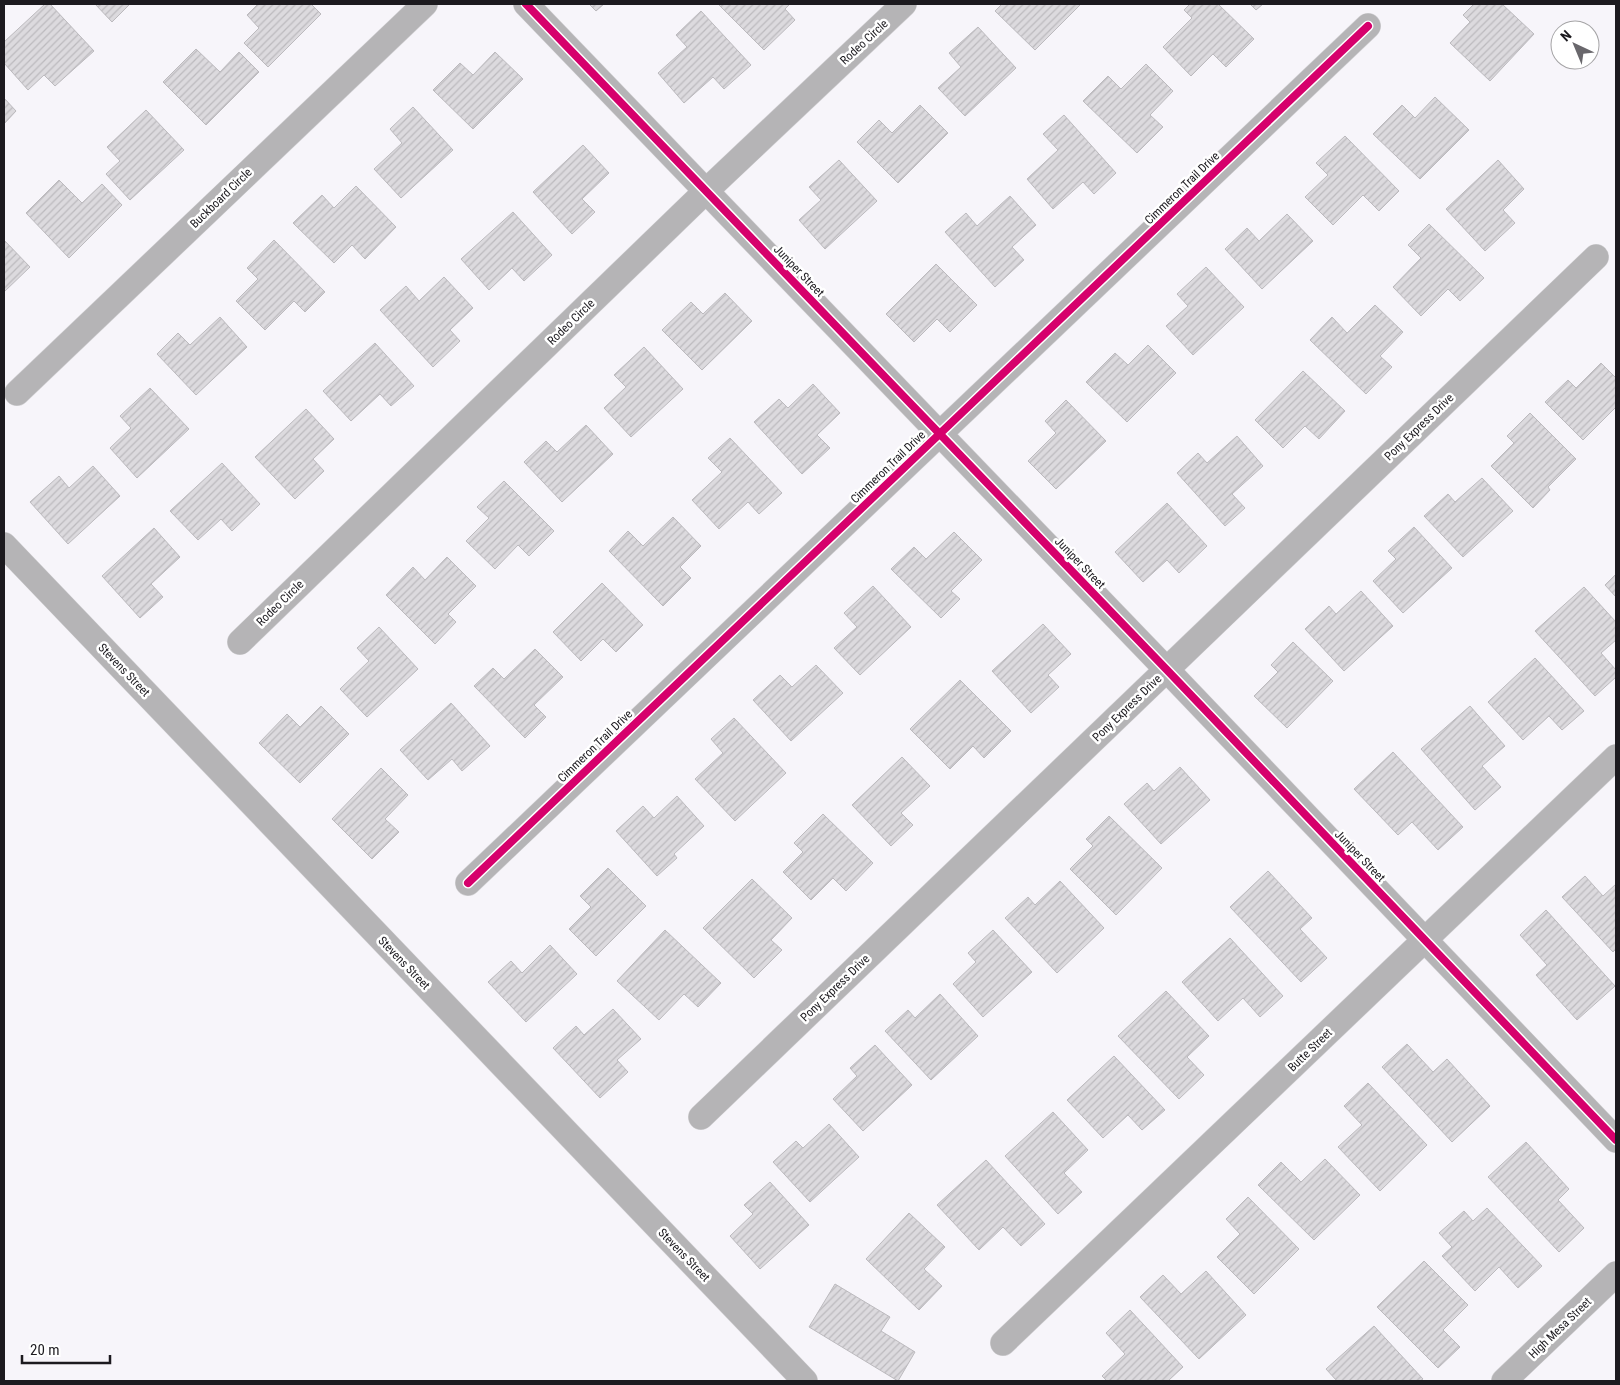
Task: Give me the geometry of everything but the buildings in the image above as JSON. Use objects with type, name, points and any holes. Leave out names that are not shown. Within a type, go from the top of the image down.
[{"type":"street","name":"Buckboard Circle","points":[[17,393],[425,4]]},
{"type":"street","name":"Juniper Street","points":[[526,4],[940,433],[1616,1140]]},
{"type":"street","name":"Rodeo Circle","points":[[240,642],[706,191],[904,4]]},
{"type":"street","name":"Cimmeron Trail Drive","points":[[468,883],[1368,26]]},
{"type":"street","name":"Pony Express Drive","points":[[701,1117],[1596,257]]},
{"type":"street","name":"Stevens Street","points":[[4,545],[805,1381]]},
{"type":"street","name":"Butte Street","points":[[1003,1343],[1616,757]]},
{"type":"street","name":"High Mesa Street","points":[[1504,1381],[1616,1274]]},
{"type":"cycle path","points":[[526,4],[1616,1140]]},
{"type":"cycle path","points":[[468,883],[1368,26]]}]
